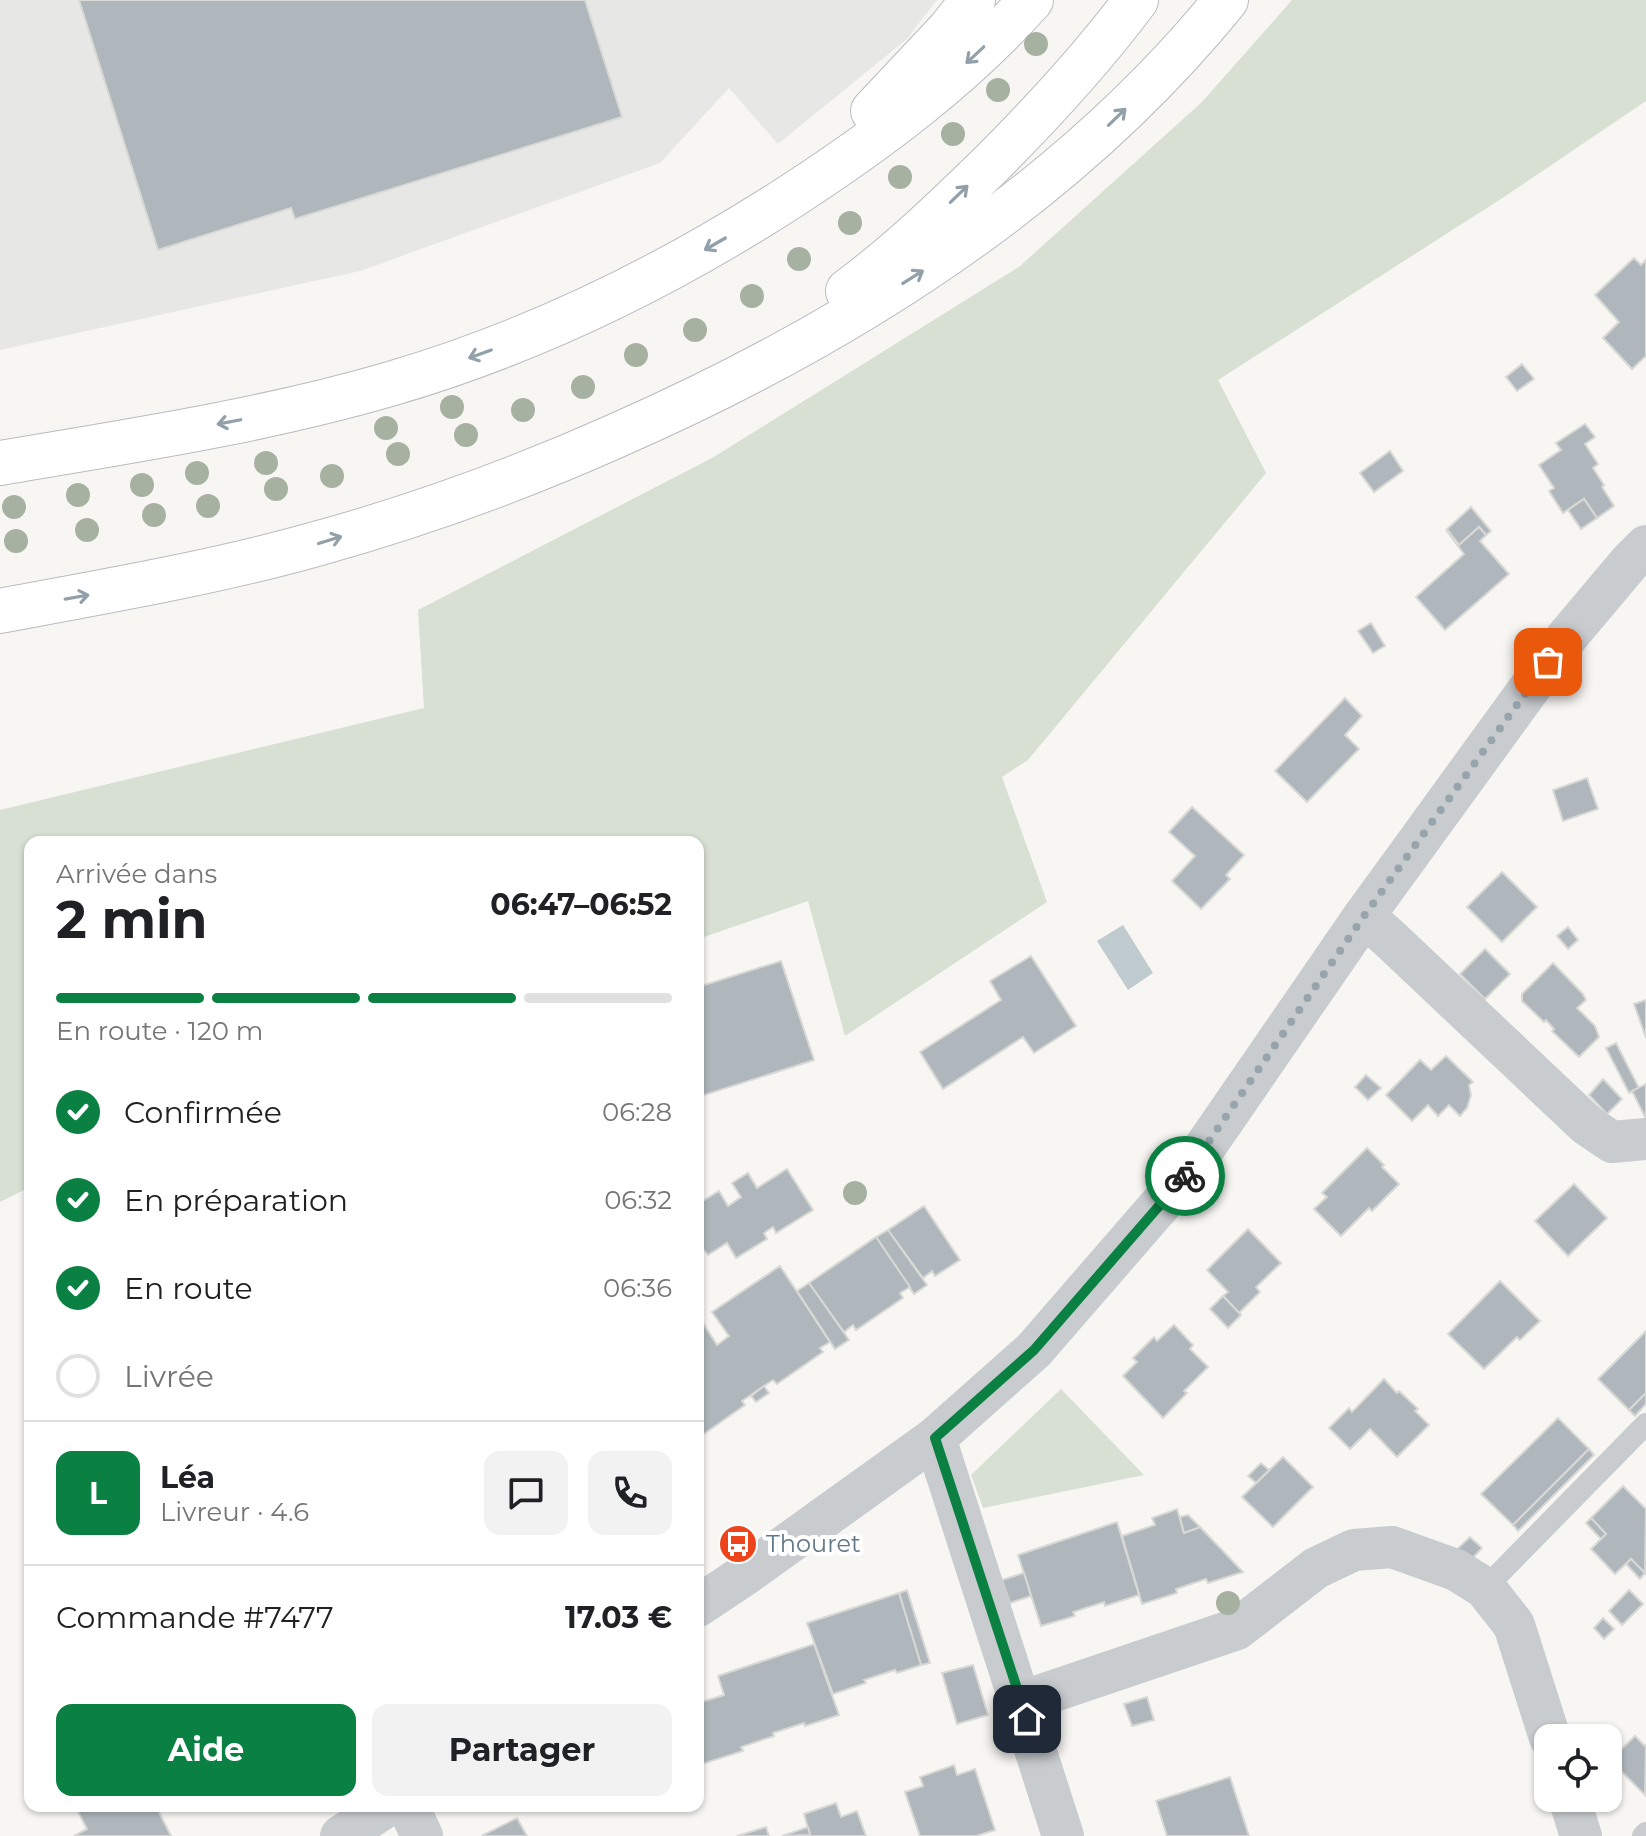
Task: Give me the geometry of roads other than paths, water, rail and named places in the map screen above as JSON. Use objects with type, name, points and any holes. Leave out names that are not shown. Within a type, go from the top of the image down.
[{"type":"highway","points":[[781,202],[897,87],[973,0]]},
{"type":"highway","points":[[0,463],[264,415],[391,384],[462,361],[587,310],[718,242],[836,167],[943,85],[1031,0]]},
{"type":"highway","points":[[597,444],[746,362],[860,282],[942,211],[1022,132],[1077,74],[1136,0]]},
{"type":"highway","points":[[0,611],[169,579],[315,545],[529,473],[693,402],[839,323],[960,247],[1077,156],[1176,58],[1226,0]]},
{"type":"street","points":[[704,1602],[935,1438],[1034,1350],[1185,1176],[1364,916],[1566,638],[1646,546]]},
{"type":"street","points":[[1364,916],[1587,1125],[1612,1142],[1646,1139]]},
{"type":"street","points":[[935,1438],[1063,1836]]},
{"type":"street","points":[[1021,1702],[1237,1629],[1316,1568],[1354,1550],[1392,1547],[1456,1570],[1485,1588],[1514,1625],[1546,1724]]},
{"type":"street","points":[[341,1836],[378,1812]]},
{"type":"street","points":[[411,1812],[422,1836]]},
{"type":"street","points":[[1573,1812],[1581,1836]]},
{"type":"lane","points":[[1485,1588],[1646,1424]]},
{"type":"place","name":"Thouret","points":[[738,1544]]}]
